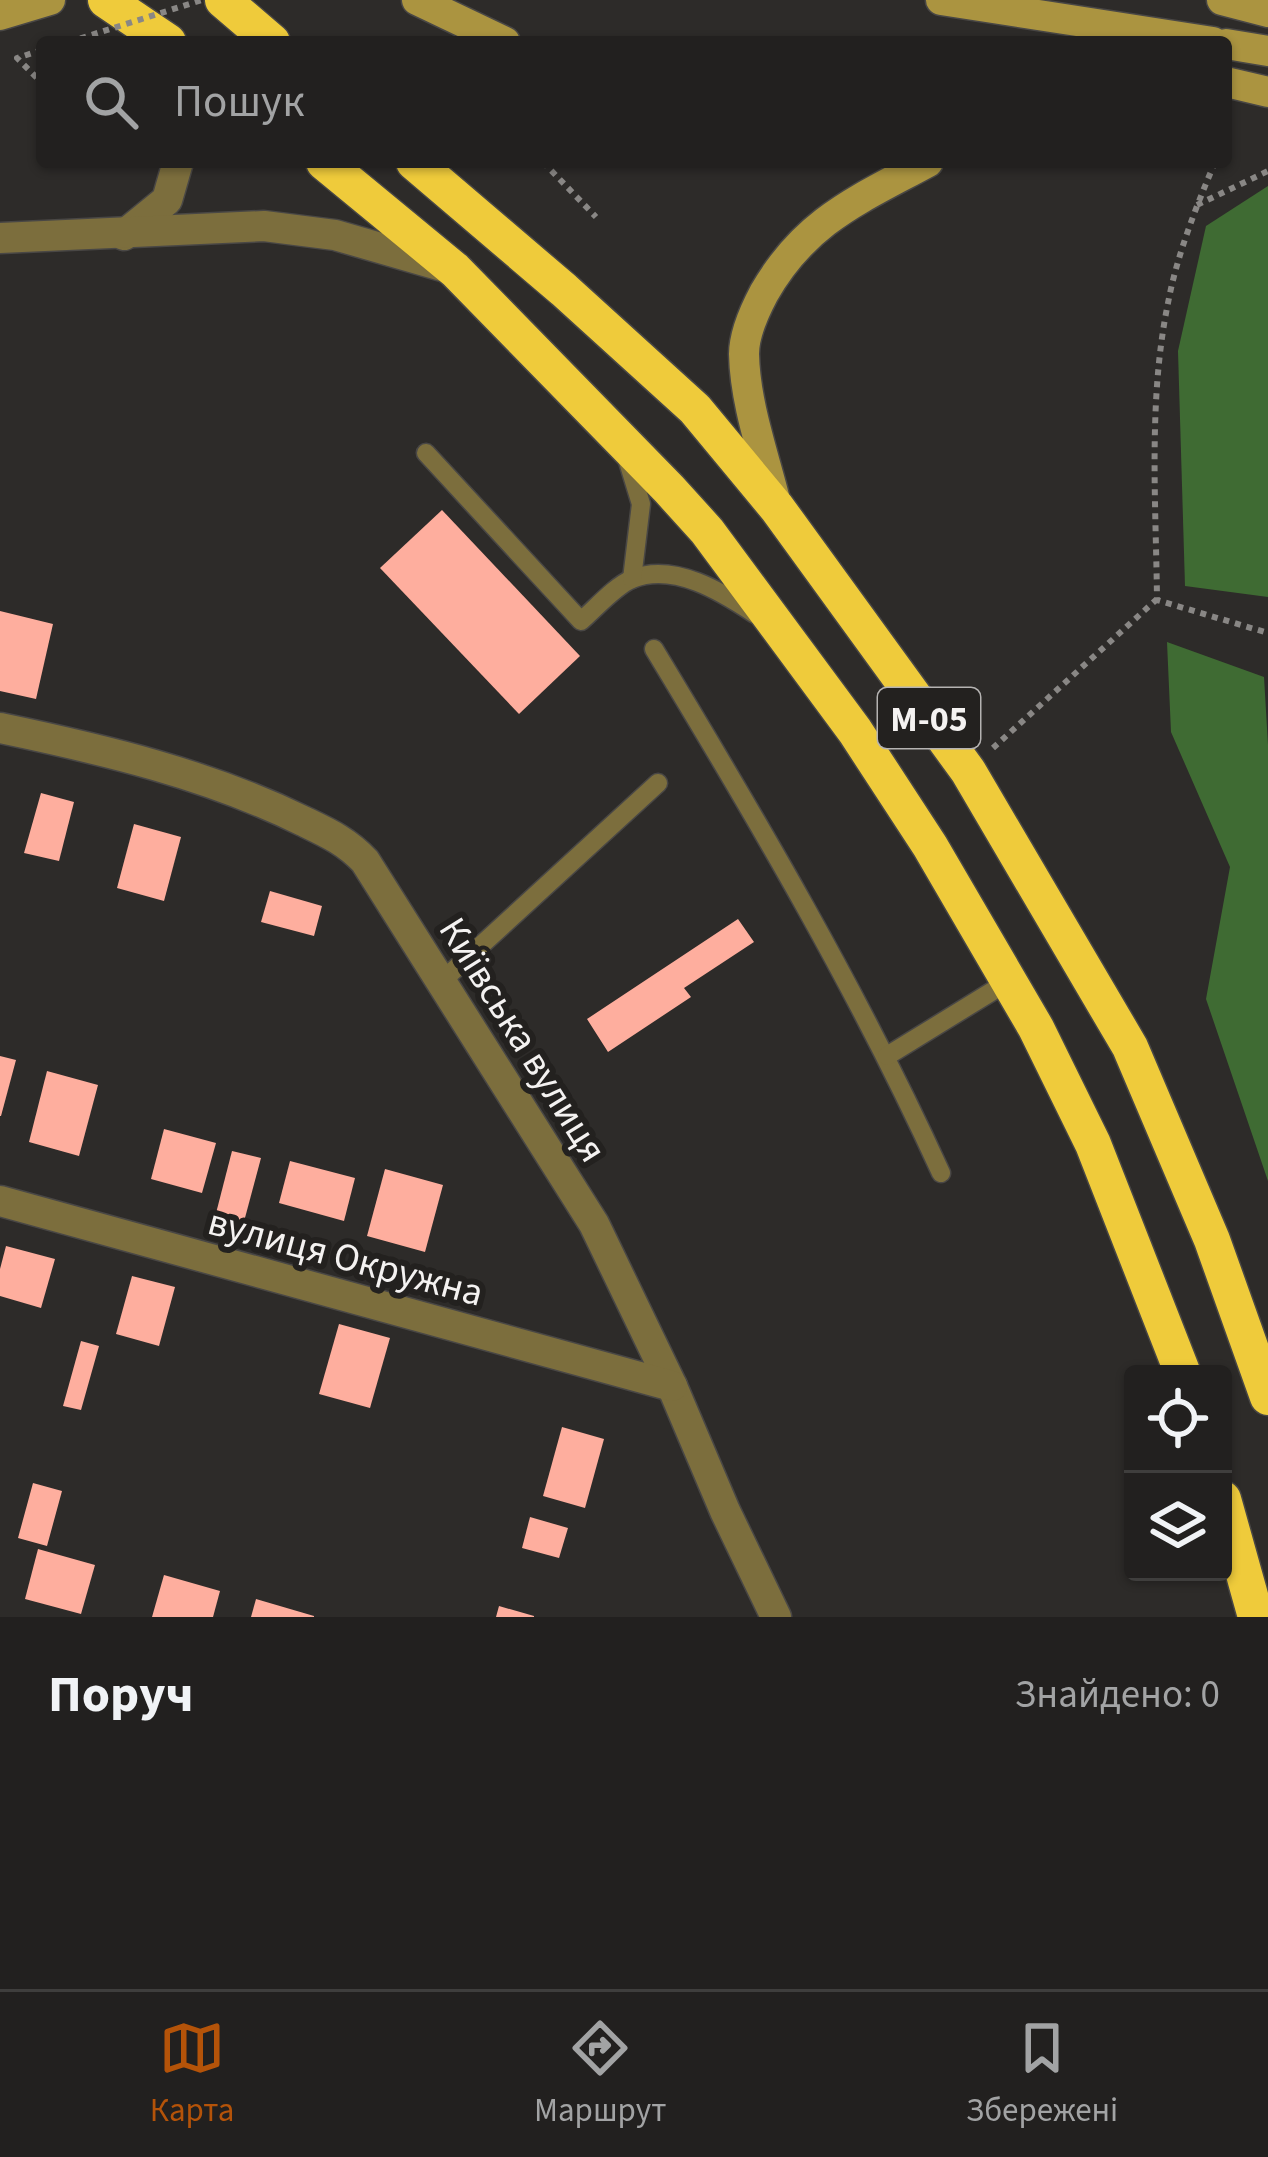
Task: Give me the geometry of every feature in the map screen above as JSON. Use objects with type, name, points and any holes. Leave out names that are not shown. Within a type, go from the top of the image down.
[{"type":"highway","points":[[106,0],[158,36]]},
{"type":"highway","points":[[223,0],[265,36]]},
{"type":"highway","name":"М-05","points":[[331,168],[454,270],[707,531],[855,731],[931,846],[1009,981],[1093,1144],[1179,1365]]},
{"type":"highway","name":"М-05","points":[[421,168],[695,409],[778,508],[968,771],[1130,1047],[1212,1240],[1268,1397]]},
{"type":"highway","points":[[1232,1532],[1256,1617]]},
{"type":"main road","points":[[0,15],[50,0]]},
{"type":"main road","points":[[417,0],[492,36]]},
{"type":"main road","points":[[941,0],[1061,36]]},
{"type":"main road","points":[[941,0],[1174,36]]},
{"type":"main road","points":[[1222,0],[1268,12]]},
{"type":"main road","points":[[1232,45],[1268,51]]},
{"type":"main road","points":[[1232,83],[1268,92]]},
{"type":"main road","points":[[778,508],[748,392],[743,349],[757,306],[783,260],[826,218],[917,168]]},
{"type":"street","points":[[124,235],[167,200],[176,168]]},
{"type":"street","points":[[0,238],[264,226],[335,235],[454,270]]},
{"type":"street","name":"Київська вулиця","points":[[0,728],[193,774],[267,802],[346,841],[365,861],[594,1224],[776,1617]]},
{"type":"street","name":"вулиця Окружна","points":[[0,1201],[672,1385]]},
{"type":"lane","points":[[622,441],[641,504],[632,579]]},
{"type":"lane","points":[[426,453],[581,621],[632,579],[668,575],[715,588],[781,632]]},
{"type":"lane","points":[[654,649],[785,864],[887,1056],[940,1173]]},
{"type":"lane","points":[[442,981],[658,783]]},
{"type":"lane","points":[[887,1056],[1009,981]]},
{"type":"lane","points":[[1238,1617],[1242,1568]]},
{"type":"path","points":[[88,36],[202,0]]},
{"type":"path","points":[[36,52],[17,58],[36,77]]},
{"type":"path","points":[[549,168],[596,217]]},
{"type":"path","points":[[968,771],[1156,600],[1156,402],[1168,303],[1212,168]]},
{"type":"path","points":[[1197,205],[1268,170]]},
{"type":"path","points":[[1156,600],[1268,633]]},
{"type":"green space","points":[[1268,186],[1268,597],[1185,586],[1178,351],[1206,226]]},
{"type":"green space","points":[[1167,642],[1264,677],[1268,1181],[1206,999],[1230,867],[1171,732]]},
{"type":"building","points":[[442,510],[580,656],[519,714],[380,568]]},
{"type":"building","points":[[0,611],[53,624],[36,699],[0,691]]},
{"type":"building","points":[[41,793],[74,802],[59,861],[24,853]]},
{"type":"building","points":[[134,824],[181,837],[164,901],[117,888]]},
{"type":"building","points":[[270,891],[322,906],[314,936],[261,922]]},
{"type":"building","points":[[738,919],[754,942],[684,988],[691,997],[608,1052],[587,1019]]},
{"type":"building","points":[[0,1056],[16,1060],[1,1116],[0,1116]]},
{"type":"building","points":[[47,1071],[98,1085],[79,1156],[29,1142]]},
{"type":"building","points":[[164,1129],[216,1143],[202,1193],[151,1179]]},
{"type":"building","points":[[232,1151],[261,1158],[242,1229],[214,1221]]},
{"type":"building","points":[[290,1161],[355,1178],[344,1221],[279,1203]]},
{"type":"building","points":[[385,1169],[443,1185],[425,1252],[367,1236]]},
{"type":"building","points":[[6,1246],[55,1259],[41,1308],[0,1296]]},
{"type":"building","points":[[132,1276],[175,1287],[159,1346],[116,1334]]},
{"type":"building","points":[[339,1324],[390,1338],[370,1408],[319,1394]]},
{"type":"building","points":[[81,1341],[99,1346],[81,1410],[63,1406]]},
{"type":"building","points":[[562,1427],[604,1439],[585,1508],[543,1496]]},
{"type":"building","points":[[33,1483],[62,1491],[47,1546],[18,1538]]},
{"type":"building","points":[[530,1517],[568,1528],[559,1558],[522,1548]]},
{"type":"building","points":[[38,1549],[95,1565],[81,1614],[25,1599]]},
{"type":"building","points":[[164,1575],[220,1591],[213,1617],[152,1617]]},
{"type":"building","points":[[256,1599],[314,1616],[314,1617],[251,1617]]},
{"type":"building","points":[[499,1606],[534,1616],[534,1617],[496,1617]]}]
